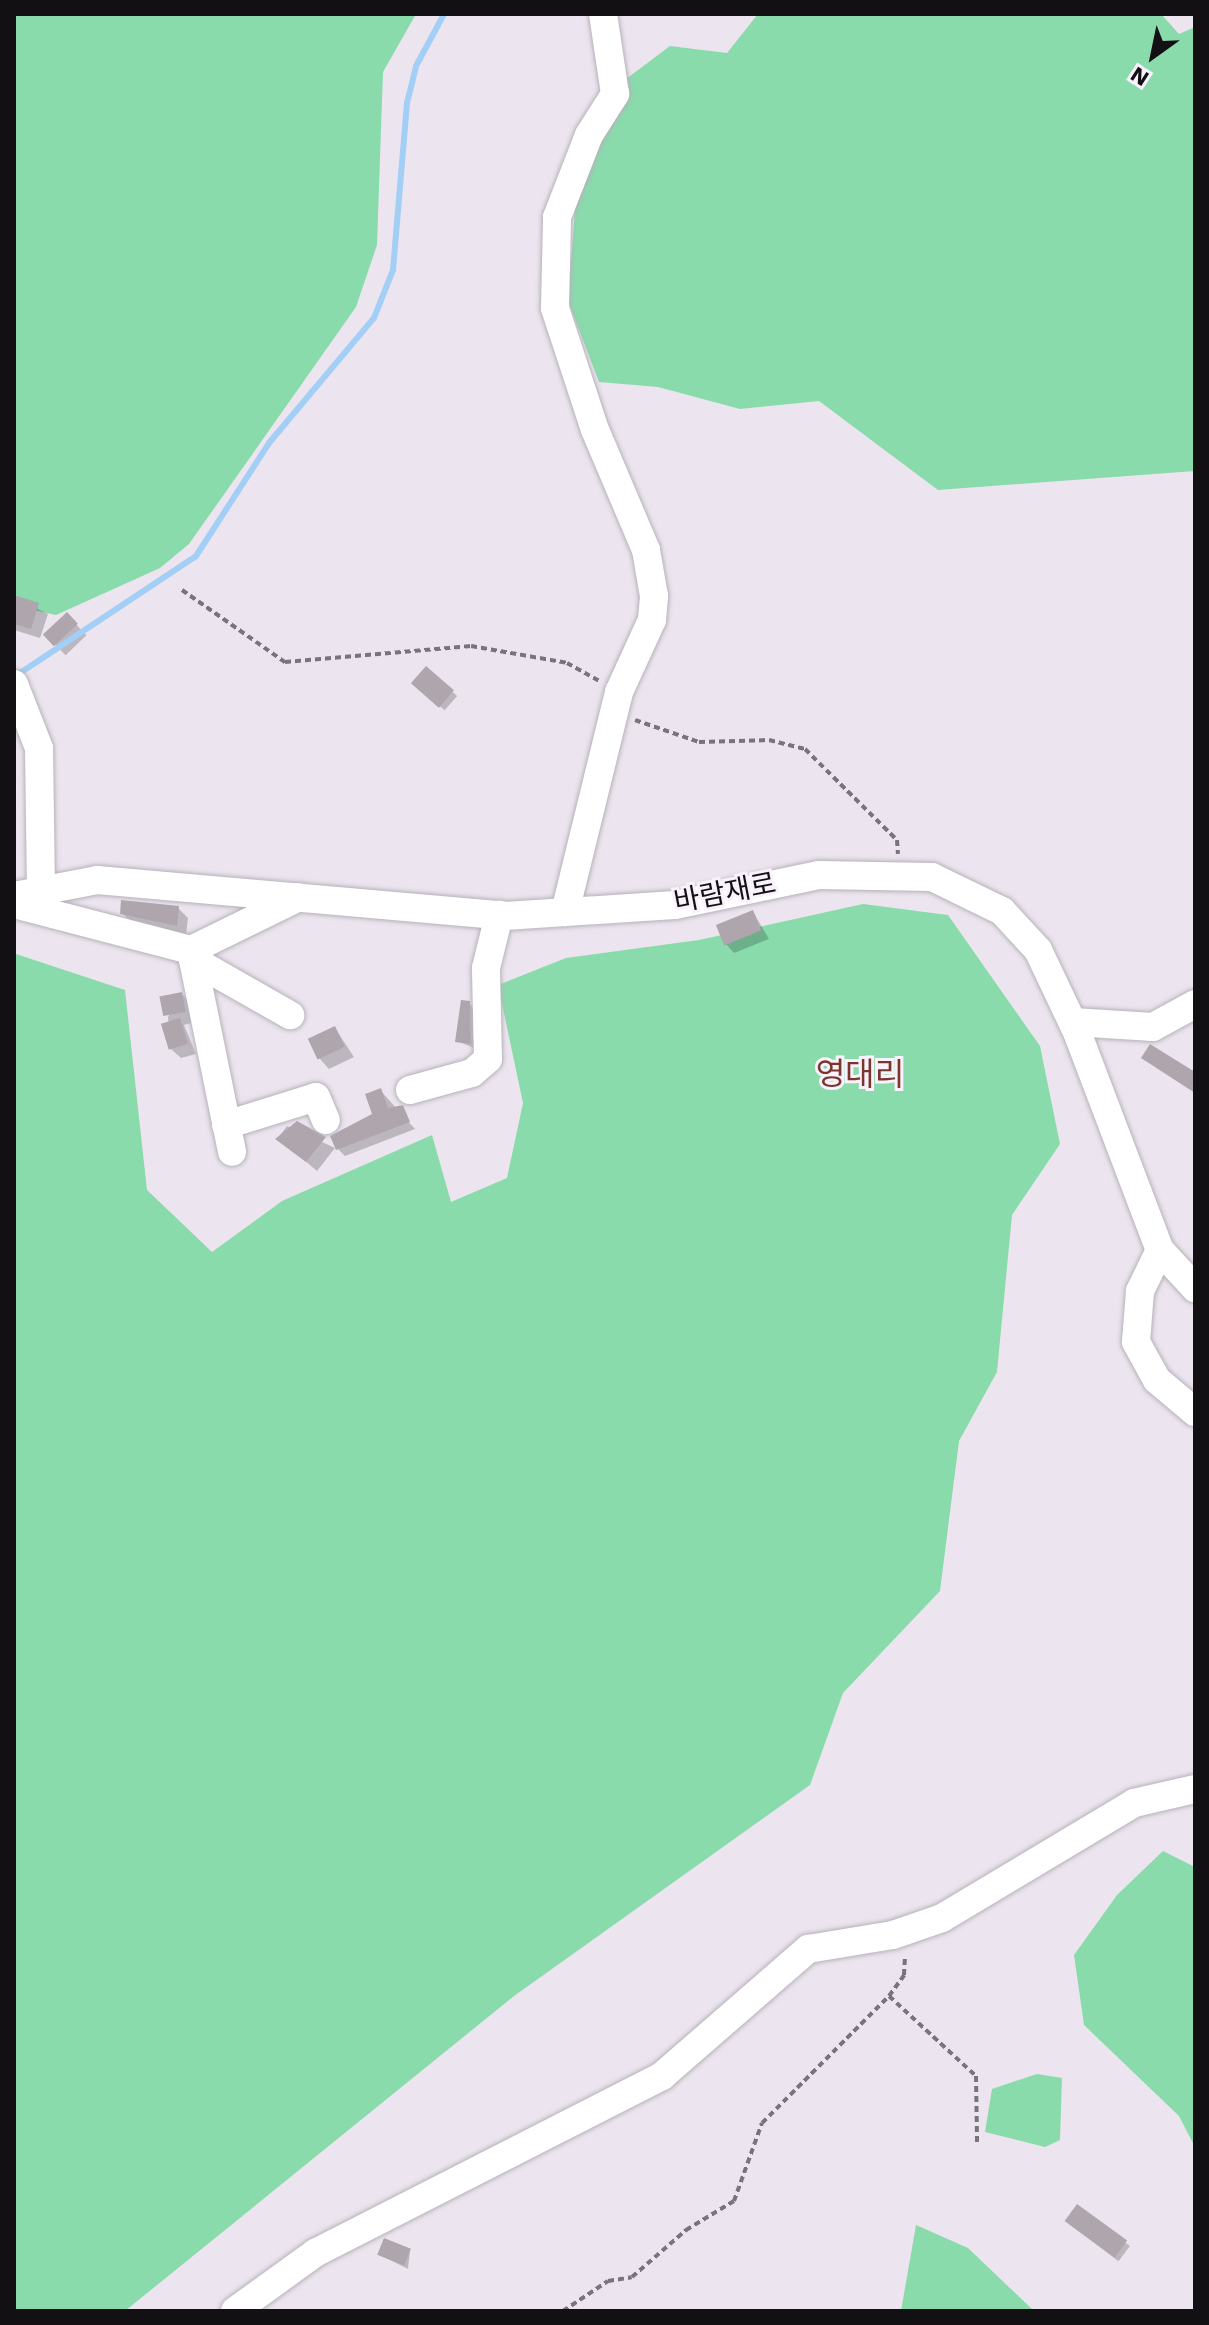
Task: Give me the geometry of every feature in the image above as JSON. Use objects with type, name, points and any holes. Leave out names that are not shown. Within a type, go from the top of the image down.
[{"type":"street","points":[[565,912],[616,701],[652,620],[654,596],[646,550],[595,430],[555,308],[557,217],[589,135],[615,94],[603,14]]},
{"type":"street","points":[[14,684],[39,748],[27,892]]},
{"type":"street","name":"바람재로","points":[[27,892],[97,880],[499,915],[675,905],[819,875],[932,877],[1002,911],[1038,950],[1073,1022],[1160,1250],[1195,1288]]},
{"type":"street","points":[[192,955],[299,897]]},
{"type":"street","points":[[14,904],[192,955],[290,1015]]},
{"type":"street","points":[[410,1090],[472,1073],[488,1059],[486,968],[499,915]]},
{"type":"street","points":[[192,955],[229,1139],[316,1097],[326,1120]]},
{"type":"street","points":[[1073,1022],[1153,1027],[1195,1004]]},
{"type":"street","points":[[1160,1250],[1140,1291],[1136,1342],[1157,1380],[1195,1412]]},
{"type":"street","points":[[235,2311],[315,2253],[662,2076],[808,1949],[907,1930],[942,1918],[1134,1803],[1195,1789]]},
{"type":"path","points":[[182,590],[285,662],[419,646],[509,649],[567,663],[616,701],[699,742],[769,740],[805,749],[897,840],[899,877]]},
{"type":"path","points":[[563,2311],[608,2281],[632,2277],[686,2230],[734,2201],[762,2123],[889,1996],[904,1975],[907,1930]]},
{"type":"path","points":[[889,1996],[976,2076],[977,2142]]},
{"type":"green space","points":[[14,14],[416,14],[383,72],[377,245],[356,307],[189,544],[160,568],[56,615],[14,606]]},
{"type":"green space","points":[[758,14],[1161,14],[1179,34],[1195,27],[1195,471],[938,490],[819,401],[740,409],[658,387],[599,382],[568,301],[575,209],[626,79],[670,46],[727,53]]},
{"type":"green space","points":[[863,904],[948,915],[1040,1046],[1060,1144],[1012,1215],[997,1372],[959,1441],[940,1591],[843,1693],[810,1785],[514,1996],[125,2311],[14,2311],[16,954],[125,990],[147,1190],[212,1252],[282,1201],[432,1135],[451,1202],[507,1178],[523,1103],[498,985],[566,958],[699,940]]},
{"type":"green space","points":[[1163,1851],[1195,1867],[1195,2147],[1179,2116],[1084,2025],[1074,1955],[1117,1895]]},
{"type":"green space","points":[[1037,2074],[1062,2078],[1060,2140],[1045,2147],[985,2132],[992,2089]]},
{"type":"green space","points":[[916,2225],[968,2248],[1034,2311],[901,2311]]},
{"type":"building","points":[[14,595],[39,603],[31,629],[14,624]]},
{"type":"building","points":[[67,612],[78,624],[54,646],[43,635]]},
{"type":"building","points":[[426,666],[454,690],[439,708],[411,683]]},
{"type":"building","points":[[121,900],[179,906],[177,926],[120,914]]},
{"type":"building","points":[[753,910],[761,930],[724,945],[716,925]]},
{"type":"building","points":[[182,992],[186,1012],[163,1016],[159,996]]},
{"type":"building","points":[[461,1000],[470,1001],[471,1044],[455,1042]]},
{"type":"building","points":[[180,1018],[188,1044],[169,1050],[161,1024]]},
{"type":"building","points":[[335,1026],[345,1047],[318,1060],[308,1039]]},
{"type":"building","points":[[1150,1044],[1195,1072],[1195,1093],[1141,1058]]},
{"type":"building","points":[[381,1088],[388,1108],[403,1105],[410,1122],[336,1150],[330,1136],[372,1114],[365,1094]]},
{"type":"building","points":[[297,1121],[326,1137],[306,1162],[275,1139]]},
{"type":"building","points":[[1077,2204],[1127,2240],[1115,2257],[1065,2221]]},
{"type":"building","points":[[384,2238],[411,2249],[404,2266],[377,2255]]},
{"type":"waterway","points":[[20,673],[196,556],[269,443],[374,318],[393,270],[407,103],[416,66],[444,14]]},
{"type":"district","name":"영대리","points":[[860,1074]]}]
